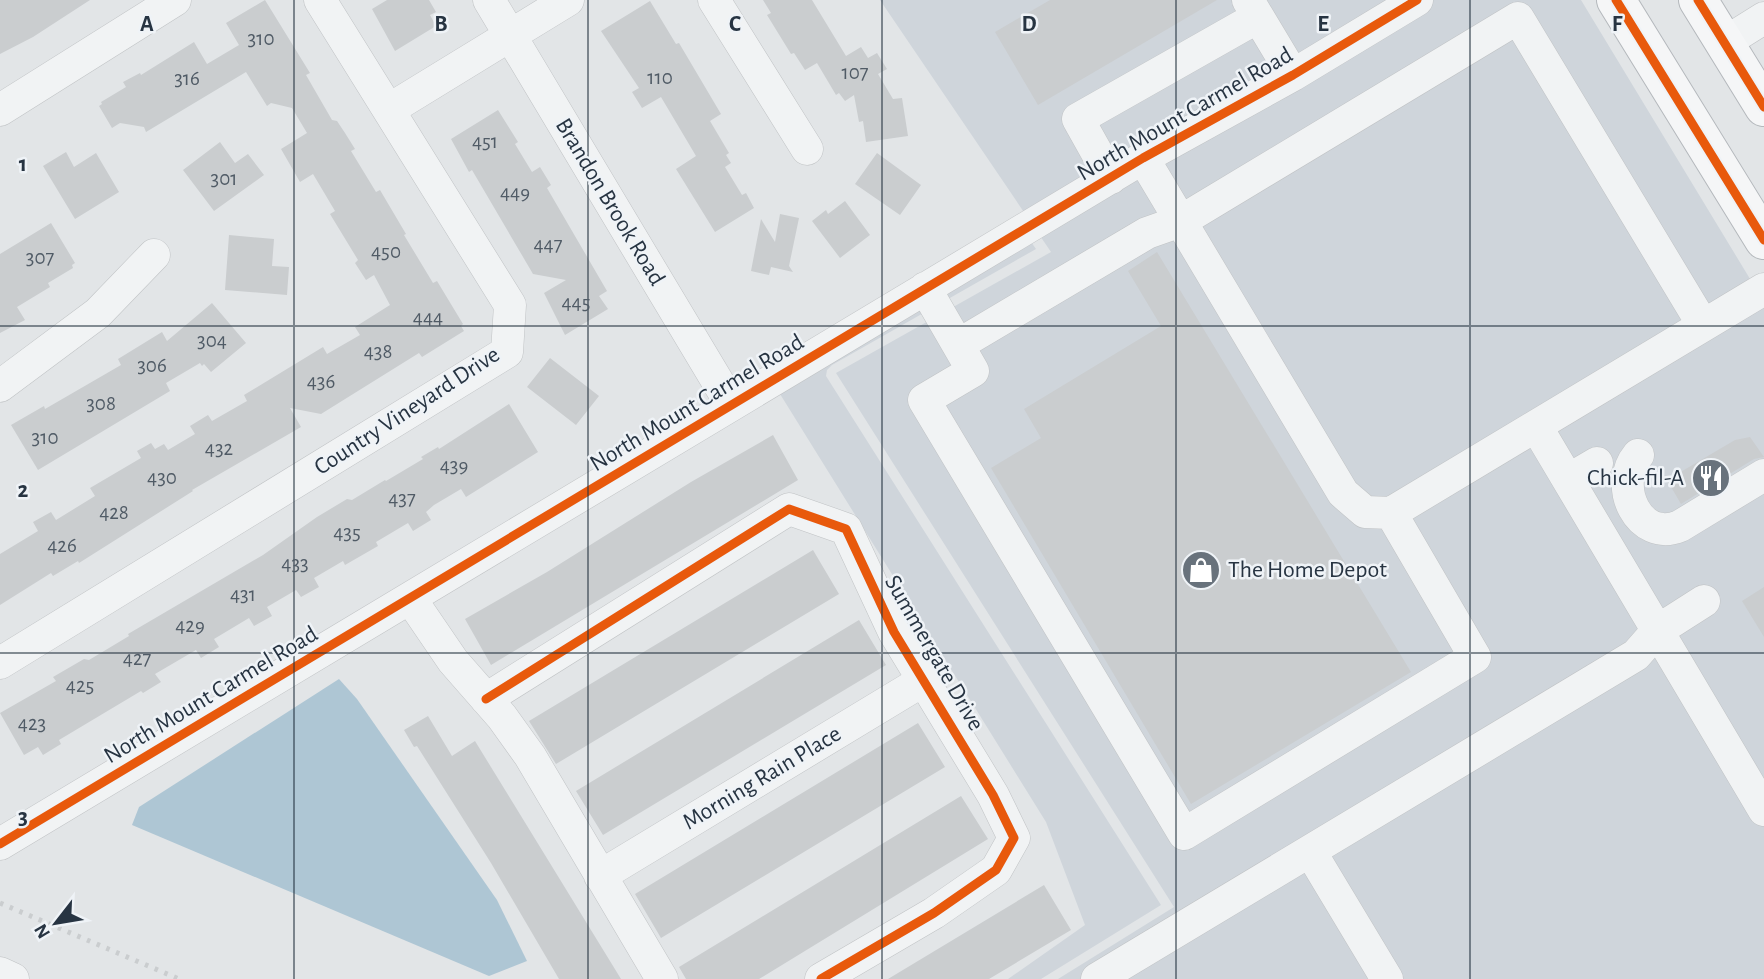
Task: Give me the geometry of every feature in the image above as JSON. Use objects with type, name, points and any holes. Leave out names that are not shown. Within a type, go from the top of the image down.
[{"type":"highway","points":[[1616,0],[1764,240]]},
{"type":"highway","points":[[1698,0],[1764,107]]},
{"type":"street","points":[[0,110],[175,0]]},
{"type":"street","name":"Country Vineyard Drive","points":[[0,663],[507,352],[510,305],[320,0]]},
{"type":"street","name":"Brandon Brook Road","points":[[489,0],[731,404]]},
{"type":"street","points":[[390,109],[568,0]]},
{"type":"street","points":[[714,0],[807,149]]},
{"type":"street","name":"North Mount Carmel Road","points":[[0,844],[1143,158],[1293,75],[1402,4]]},
{"type":"street","points":[[1111,178],[1078,119],[1253,8],[1293,75]]},
{"type":"street","points":[[958,345],[1147,233],[1181,221],[1518,18],[1703,325]]},
{"type":"street","points":[[1724,43],[1764,18]]},
{"type":"street","points":[[1143,158],[1343,493],[1365,512],[1391,513],[1764,289]]},
{"type":"street","points":[[0,386],[98,313],[154,254]]},
{"type":"street","points":[[925,288],[973,371],[924,400],[1184,834],[1475,657],[1391,513]]},
{"type":"street","points":[[1536,426],[1568,480],[1634,567],[1657,631],[1764,810]]},
{"type":"street","points":[[1637,455],[1626,481],[1628,496],[1646,524],[1665,530],[1680,526],[1764,475]]},
{"type":"street","points":[[1568,480],[1597,464]]},
{"type":"street","name":"Summergate Drive","points":[[486,699],[789,509],[846,529],[894,632],[993,795],[1014,838],[996,870],[934,914],[821,979]]},
{"type":"street","points":[[410,598],[453,661],[530,756],[662,979]]},
{"type":"street","points":[[1097,979],[1636,655],[1657,631],[1704,601]]},
{"type":"street","name":"Morning Rain Place","points":[[600,876],[924,680]]},
{"type":"street","points":[[1310,851],[1387,979]]},
{"type":"street","points":[[0,973],[13,979]]},
{"type":"shaded area","points":[[880,0],[1581,0],[1764,302],[1764,979],[1058,979],[1174,907],[836,373],[1051,252]]},
{"type":"shaded area","points":[[1029,239],[1036,249],[832,365],[826,376],[1161,905],[1041,979],[1008,979],[1085,925],[1046,822],[780,394]]},
{"type":"water","points":[[339,679],[357,699],[497,900],[527,961],[489,976],[132,825],[139,807]]},
{"type":"building","points":[[0,0],[90,0],[33,37],[0,54]]},
{"type":"building","points":[[265,0],[310,73],[306,75],[332,120],[337,121],[345,133],[355,149],[351,151],[376,192],[380,190],[433,283],[437,281],[463,324],[461,326],[464,331],[422,357],[419,353],[321,414],[290,408],[301,427],[192,490],[79,563],[78,561],[53,576],[51,573],[0,605],[0,554],[38,531],[33,522],[51,512],[56,520],[95,496],[90,488],[141,458],[137,451],[151,443],[155,449],[164,444],[168,450],[195,434],[190,426],[208,415],[212,421],[247,401],[244,395],[323,347],[327,354],[360,335],[355,327],[390,305],[374,275],[366,280],[355,263],[358,260],[330,214],[335,211],[313,174],[300,182],[281,149],[307,133],[292,108],[271,103],[267,106],[246,72],[146,132],[144,127],[120,123],[112,128],[99,106],[101,102],[126,87],[123,82],[140,73],[141,75],[194,42],[207,64],[239,45],[226,23]]},
{"type":"building","points":[[387,0],[429,0],[436,12],[430,15],[436,26],[395,51],[372,9]]},
{"type":"building","points":[[763,0],[812,0],[846,56],[861,47],[868,58],[877,53],[887,69],[878,74],[893,99],[902,98],[908,136],[866,142],[863,121],[859,122],[854,95],[845,101],[839,93],[836,95],[817,63],[805,70],[794,53],[791,54],[767,15],[771,13]]},
{"type":"building","points":[[1050,0],[1217,0],[1038,105],[995,32]]},
{"type":"building","points":[[650,1],[676,44],[679,43],[721,114],[710,121],[729,153],[726,155],[731,163],[725,167],[742,195],[746,193],[754,208],[715,232],[676,169],[696,156],[661,97],[642,108],[632,92],[639,88],[601,31]]},
{"type":"building","points":[[498,110],[518,142],[515,144],[532,172],[540,167],[551,185],[547,188],[607,291],[599,296],[608,309],[565,335],[544,293],[566,280],[533,274],[451,139]]},
{"type":"building","points":[[220,142],[235,163],[248,154],[264,175],[214,211],[183,170]]},
{"type":"building","points":[[66,152],[74,167],[96,153],[119,192],[75,219],[43,166]]},
{"type":"building","points":[[877,153],[921,185],[900,215],[855,184]]},
{"type":"building","points":[[845,201],[870,235],[840,258],[812,221],[826,210],[828,214]]},
{"type":"building","points":[[780,214],[799,218],[789,266],[793,272],[771,267],[769,275],[751,271],[761,219],[775,242]]},
{"type":"building","points":[[51,223],[75,263],[73,268],[48,283],[50,287],[17,307],[25,320],[0,333],[0,254]]},
{"type":"building","points":[[229,235],[274,239],[272,266],[289,267],[287,295],[225,290]]},
{"type":"building","name":"The Home Depot","points":[[1157,252],[1411,672],[1191,804],[991,468],[1041,438],[1024,409],[1161,326],[1128,271]]},
{"type":"building","points":[[212,303],[246,343],[211,372],[200,363],[166,383],[170,391],[38,470],[11,425],[44,406],[45,409],[121,365],[118,359],[162,332],[167,341]]},
{"type":"building","points":[[550,358],[599,396],[576,425],[527,387]]},
{"type":"building","points":[[509,404],[538,452],[466,497],[461,489],[434,505],[426,512],[431,520],[413,531],[408,523],[376,542],[378,546],[345,565],[343,561],[314,578],[319,587],[301,597],[296,590],[267,607],[272,616],[254,626],[249,618],[214,639],[219,647],[201,658],[196,650],[155,674],[161,682],[59,740],[61,744],[43,755],[38,747],[24,755],[0,713],[56,681],[53,677],[84,659],[89,660],[129,636],[128,634],[263,555],[317,517],[386,481]]},
{"type":"building","points":[[773,435],[798,480],[491,665],[465,619]]},
{"type":"building","name":"Chick-fil-A","points":[[1750,437],[1764,457],[1754,459],[1681,504],[1667,480],[1735,440]]},
{"type":"building","points":[[813,550],[839,594],[556,764],[529,721]]},
{"type":"building","points":[[1764,587],[1764,637],[1742,601]]},
{"type":"building","points":[[859,620],[886,665],[603,835],[576,791]]},
{"type":"building","points":[[428,716],[452,756],[475,741],[621,979],[559,979],[491,863],[417,746],[414,747],[404,730]]},
{"type":"building","points":[[918,723],[945,767],[661,938],[635,894]]},
{"type":"building","points":[[961,796],[988,839],[759,979],[686,979],[679,967]]},
{"type":"building","points":[[1044,885],[1071,930],[989,979],[888,979]]},
{"type":"railway","points":[[0,903],[179,979]]},
{"type":"cycle path","points":[[0,844],[1143,158],[1293,75],[1417,0]]},
{"type":"cycle path","points":[[1616,0],[1764,240]]},
{"type":"cycle path","points":[[1698,0],[1764,107]]},
{"type":"cycle path","points":[[486,699],[789,509],[846,529],[894,632],[993,795],[1014,838],[996,870],[934,913],[821,979]]},
{"type":"place","name":"Chick-fil-A","points":[[1711,478]]},
{"type":"place","name":"The Home Depot","points":[[1201,570]]}]
